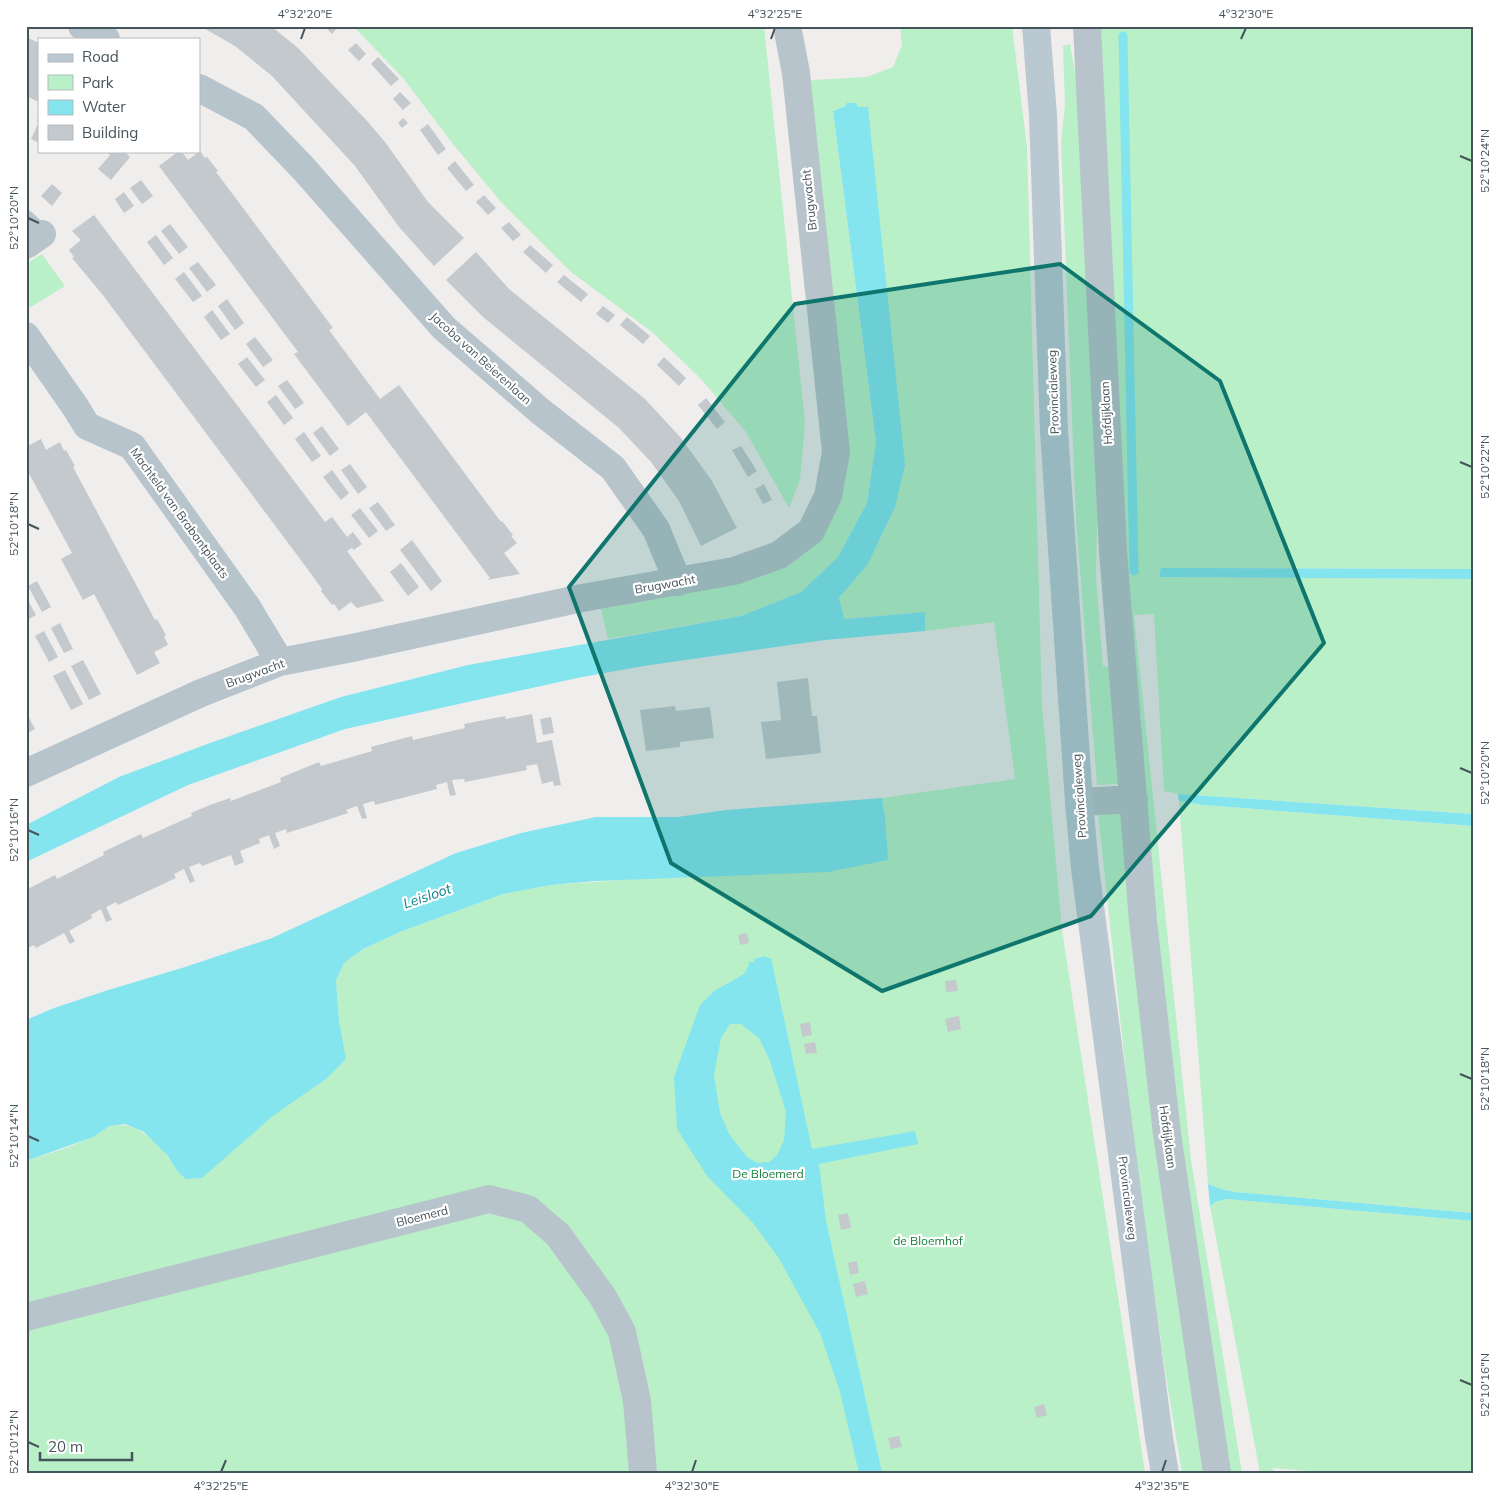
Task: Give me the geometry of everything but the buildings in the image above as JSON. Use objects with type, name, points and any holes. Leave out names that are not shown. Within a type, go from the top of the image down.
[{"type":"main road","name":"Provincialeweg","points":[[1026,26],[1042,114]]},
{"type":"main road","name":"Provincialeweg","points":[[1036,26],[1042,114],[1054,431],[1079,802],[1090,907],[1165,1473]]},
{"type":"street","points":[[82,26],[104,38]]},
{"type":"street","name":"Brugwacht","points":[[26,772],[202,693],[280,662],[582,598],[734,571],[779,555],[811,531],[828,496],[836,452],[796,73],[787,26]]},
{"type":"street","name":"Hofdijklaan","points":[[1087,26],[1113,552],[1134,799],[1142,921],[1167,1134],[1217,1473]]},
{"type":"street","name":"Jacoba van Beierenlaan","points":[[200,89],[254,117],[303,168],[444,328],[540,411],[613,468],[656,528],[678,582]]},
{"type":"street","name":"Machteld van Brabantplaats","points":[[26,336],[87,426],[132,446],[247,607],[280,662]]},
{"type":"street","points":[[1079,802],[1134,799]]},
{"type":"street","name":"Bloemerd","points":[[26,1317],[489,1199],[528,1209],[558,1235],[603,1296],[622,1332],[637,1401],[643,1473]]},
{"type":"highlighted area","points":[[1060,264],[1220,381],[1324,643],[1091,916],[882,991],[671,863],[569,587],[795,304]]},
{"type":"green space","points":[[353,26],[764,26],[805,423],[800,480],[789,508],[746,432],[701,379],[652,332],[571,272],[502,203],[453,144],[403,78]]},
{"type":"green space","name":"De Bloemerd","points":[[900,26],[1012,26],[1027,147],[1042,705],[1062,930],[1145,1473],[26,1473],[26,1161],[76,1144],[95,1136],[109,1127],[123,1125],[142,1132],[151,1138],[178,1172],[265,1120],[308,1092],[346,1059],[339,1020],[336,980],[344,963],[363,949],[400,932],[503,894],[551,885],[637,879],[885,817],[882,798],[1015,779],[994,622],[925,631],[925,612],[843,619],[839,598],[868,564],[895,507],[858,107],[846,103],[846,106],[833,111],[876,442],[867,503],[838,557],[801,592],[741,616],[608,639],[601,609],[731,584],[769,571],[839,472],[795,81],[867,77],[893,67],[902,45]]},
{"type":"green space","points":[[1096,26],[1473,26],[1473,569],[1161,568],[1160,577],[1473,579],[1473,814],[1178,794],[1164,791],[1154,614],[1134,615],[1191,1160],[1242,1473],[1229,1473],[1167,1047],[1135,720]]},
{"type":"green space","points":[[1070,44],[1081,104],[1097,517],[1096,579],[1103,666],[1109,667],[1119,784],[1097,785],[1076,520],[1061,142],[1065,105],[1063,46]]},
{"type":"green space","points":[[42,254],[65,286],[26,310],[26,264]]},
{"type":"green space","points":[[1179,801],[1203,805],[1473,826],[1473,1213],[1236,1192],[1208,1184]]},
{"type":"green space","points":[[1122,809],[1207,1473],[1182,1473],[1166,1377],[1136,1166],[1098,813]]},
{"type":"green space","points":[[1226,1199],[1473,1221],[1473,1473],[1334,1473],[1272,1468],[1275,1473],[1260,1473],[1210,1206],[1215,1202]]},
{"type":"water","points":[[846,103],[856,103],[858,107],[868,107],[905,465],[895,507],[868,564],[839,598],[844,619],[925,612],[925,631],[825,640],[644,666],[582,677],[345,729],[188,785],[26,862],[26,825],[119,777],[341,697],[468,665],[741,616],[801,592],[838,557],[867,503],[876,442],[833,111],[846,106]]},
{"type":"water","points":[[1161,568],[1473,569],[1473,579],[1159,577]]},
{"type":"water","points":[[1178,794],[1473,814],[1473,826],[1203,805],[1179,801]]},
{"type":"water","name":"Leisloot","points":[[882,798],[888,860],[828,872],[596,881],[551,885],[503,894],[400,932],[363,949],[344,963],[336,980],[339,1020],[346,1059],[326,1079],[273,1116],[202,1178],[186,1179],[178,1172],[167,1155],[144,1132],[125,1124],[110,1126],[93,1137],[26,1161],[26,1020],[54,1008],[272,938],[456,853],[521,833],[596,817],[677,817],[726,810]]},
{"type":"water","points":[[766,956],[771,958],[812,1149],[915,1131],[918,1144],[819,1164],[826,1221],[882,1473],[859,1473],[840,1392],[820,1333],[778,1257],[753,1223],[707,1176],[677,1129],[674,1077],[700,1005],[714,991],[744,974],[749,962],[755,962],[753,959]],"holes":[[[730,1024],[741,1024],[759,1038],[770,1061],[786,1112],[784,1140],[777,1155],[769,1162],[757,1163],[747,1157],[729,1134],[720,1113],[714,1075],[721,1038]]]},
{"type":"water","points":[[1208,1184],[1236,1192],[1473,1213],[1473,1221],[1226,1199],[1215,1202],[1210,1206]]},
{"type":"waterway","points":[[1123,36],[1134,571]]},
{"type":"park label","name":"de Bloemhof","points":[[928,1240]]}]
